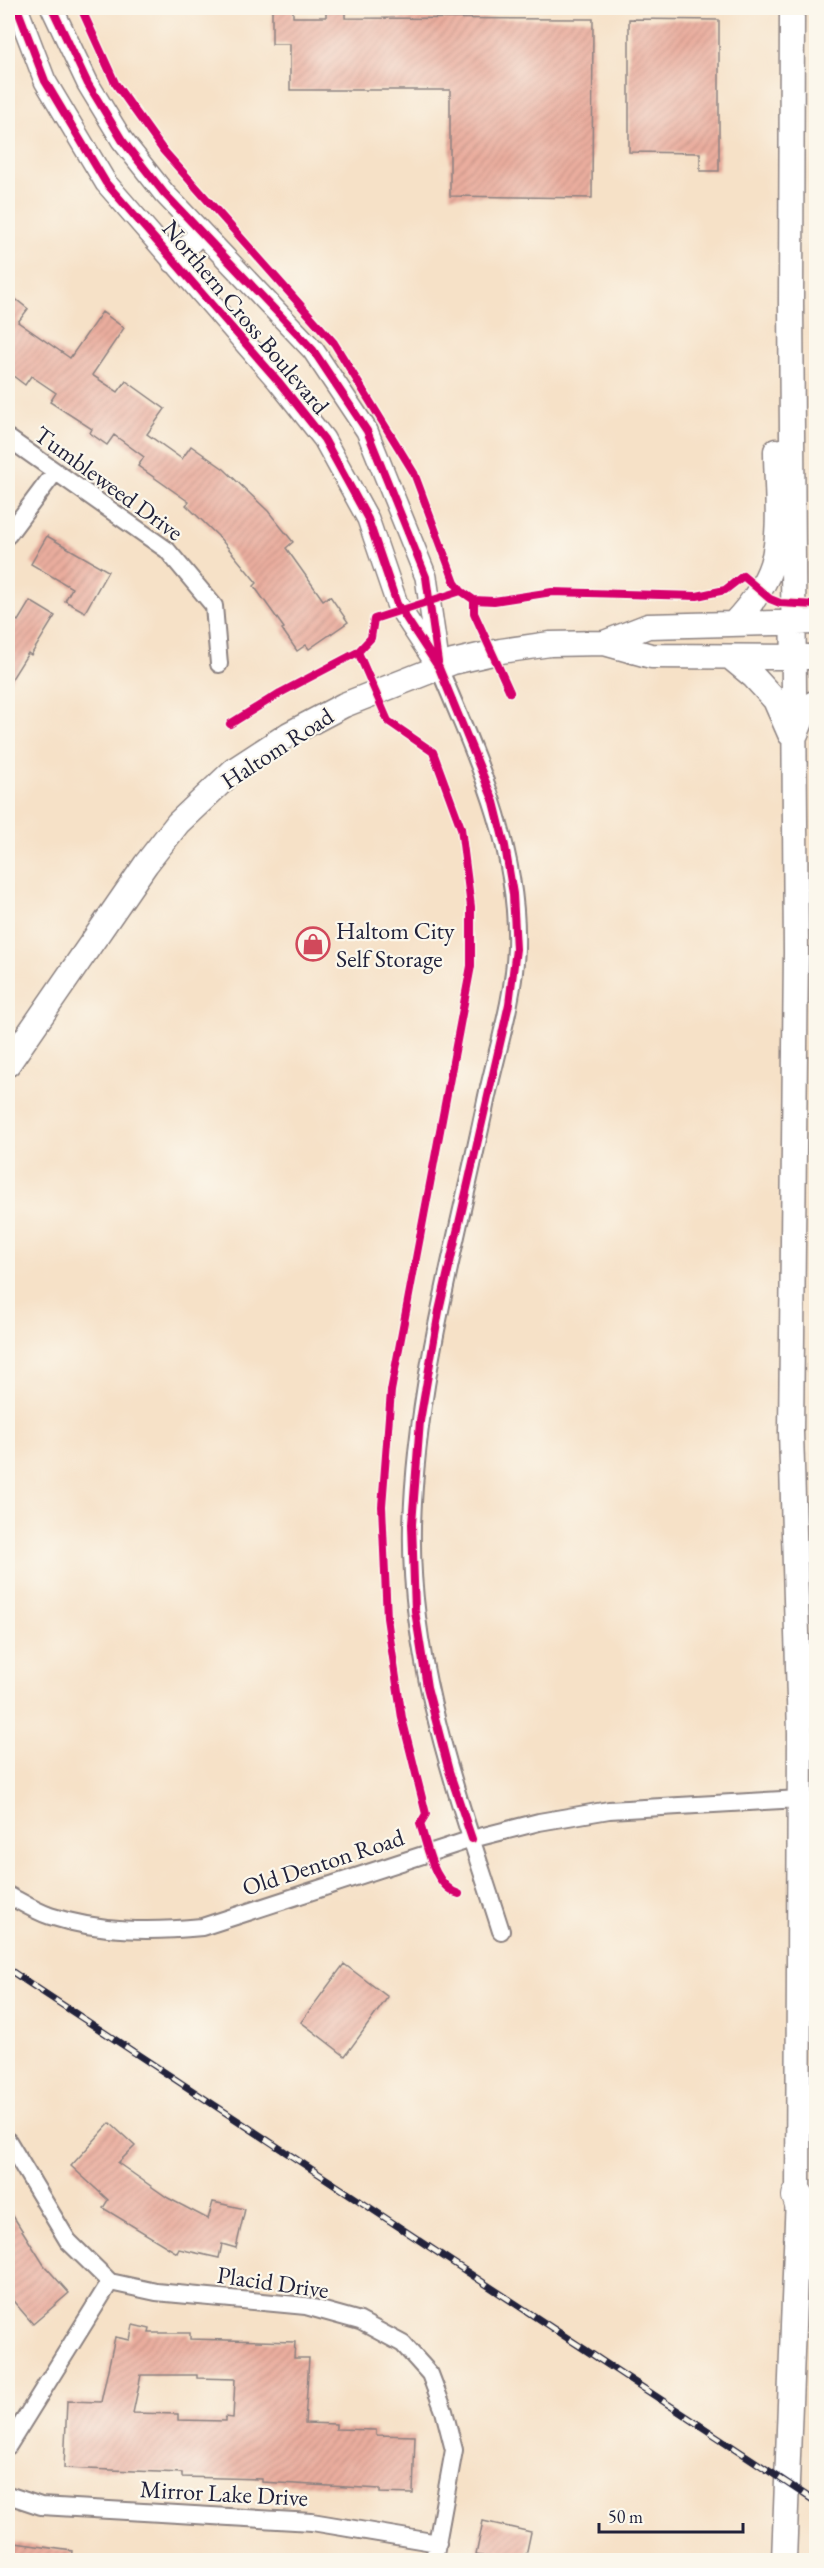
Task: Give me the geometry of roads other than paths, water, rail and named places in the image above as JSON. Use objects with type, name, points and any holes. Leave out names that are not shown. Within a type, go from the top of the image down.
[{"type":"highway","points":[[798,2196],[816,2249]]},
{"type":"main road","points":[[784,2560],[798,2196],[800,1799],[791,1432],[796,952],[793,742],[806,658],[791,303],[792,8]]},
{"type":"main road","points":[[734,623],[750,605],[772,564],[776,534],[776,349],[779,319],[791,303]]},
{"type":"main road","name":"Haltom Road","points":[[604,643],[648,626],[806,622]]},
{"type":"main road","name":"Haltom Road","points":[[8,1064],[146,864],[178,822],[234,770],[289,734],[344,705],[439,668],[501,651],[550,644],[604,643],[651,656],[806,658]]},
{"type":"main road","points":[[730,657],[753,676],[775,700],[793,742]]},
{"type":"main road","points":[[793,742],[812,704]]},
{"type":"main road","points":[[800,1733],[816,1710]]},
{"type":"street","name":"Northern Cross Boulevard","points":[[17,8],[45,81],[101,174],[173,262],[278,381],[324,439],[368,519],[397,604],[439,668]]},
{"type":"street","name":"Northern Cross Boulevard","points":[[52,8],[87,84],[122,140],[164,193],[313,350],[367,431],[426,577],[439,668]]},
{"type":"street","points":[[173,262],[201,232]]},
{"type":"street","name":"Tumbleweed Drive","points":[[8,438],[167,550],[214,606],[219,663]]},
{"type":"street","points":[[8,535],[56,471]]},
{"type":"street","points":[[439,668],[494,802],[505,846],[513,894],[516,949],[509,1004],[439,1311],[420,1421],[412,1524],[415,1611],[427,1687],[449,1771],[501,1932]]},
{"type":"street","name":"Old Denton Road","points":[[8,1895],[49,1916],[98,1927],[157,1932],[202,1927],[472,1839],[540,1822],[609,1809],[800,1799]]},
{"type":"street","points":[[8,2141],[68,2241],[110,2282],[8,2446]]},
{"type":"street","name":"Placid Drive","points":[[110,2282],[156,2292],[306,2306],[360,2321],[403,2344],[430,2374],[444,2411],[454,2450],[434,2560]]},
{"type":"street","name":"Mirror Lake Drive","points":[[8,2496],[41,2506],[312,2522],[438,2543]]},
{"type":"railway","points":[[8,1969],[816,2502]]},
{"type":"place","name":"Haltom City Self Storage","points":[[313,944]]}]
